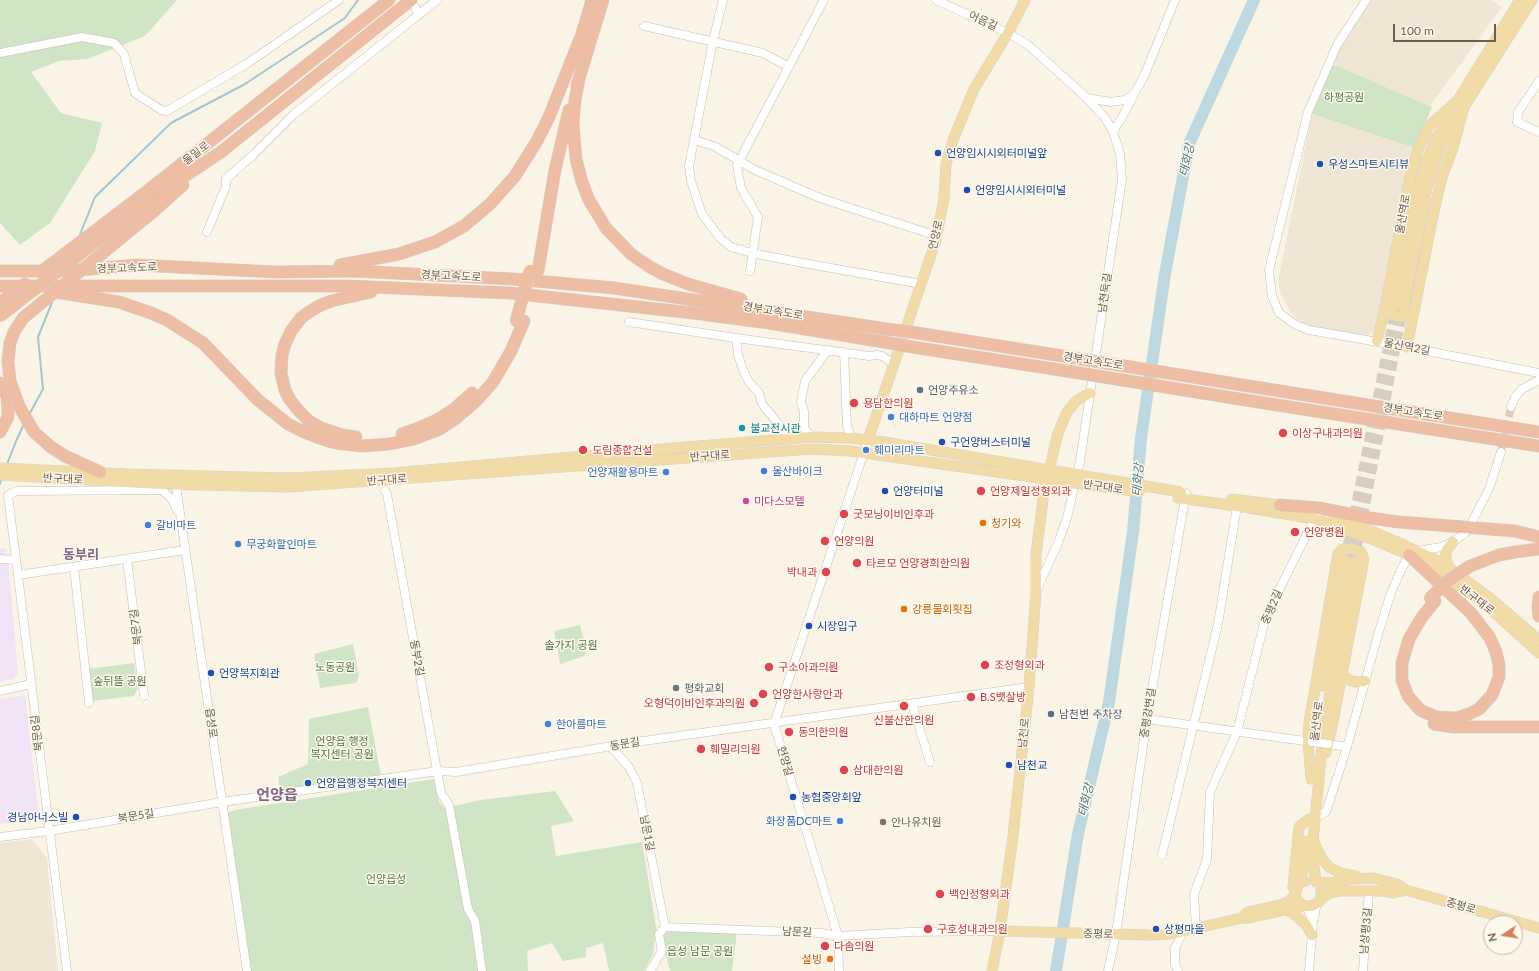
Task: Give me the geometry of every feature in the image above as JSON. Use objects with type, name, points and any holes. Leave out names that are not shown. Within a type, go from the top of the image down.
[{"type":"highway","name":"울밀로","points":[[0,303],[149,195],[389,0]]},
{"type":"highway","points":[[534,271],[554,134],[592,0]]},
{"type":"highway","points":[[1,286],[82,291],[119,302],[167,320],[203,343],[258,400],[288,424],[325,440],[336,443],[362,446],[389,444],[422,436],[438,430],[463,413],[485,392],[499,372],[511,350],[534,271],[558,152],[566,121],[603,0]]},
{"type":"highway","name":"울밀로","points":[[149,195],[221,152],[413,3]]},
{"type":"highway","points":[[275,272],[340,266],[399,254],[435,242],[456,231],[472,220],[507,187],[530,153],[549,117],[580,39]]},
{"type":"highway","points":[[579,79],[573,124],[576,159],[582,182],[589,200],[602,222],[615,238],[644,263],[675,279],[796,314]]},
{"type":"highway","points":[[100,472],[64,456],[34,432],[19,406],[10,381],[8,361],[10,343],[14,332],[23,318],[154,211],[221,152]]},
{"type":"highway","points":[[0,316],[149,195]]},
{"type":"highway","name":"경부고속도로","points":[[2,272],[67,271],[137,265],[275,272],[354,272],[521,280],[614,288],[888,328],[1539,432]]},
{"type":"highway","name":"경부고속도로","points":[[82,291],[347,286],[510,293],[646,307],[769,323],[1539,446]]},
{"type":"highway","points":[[408,288],[371,292],[332,301],[314,309],[301,318],[294,327],[286,339],[283,350],[282,378],[285,390],[290,400],[309,421],[335,433],[368,438],[399,435],[431,423],[461,404],[482,382],[520,321]]},
{"type":"highway","points":[[0,383],[7,396],[8,402],[8,417],[0,432]]},
{"type":"highway","points":[[1280,505],[1319,508],[1399,522],[1515,531],[1539,536]]},
{"type":"highway","points":[[1539,549],[1503,554],[1491,558],[1472,570],[1433,600],[1411,622],[1399,647],[1395,662],[1394,674],[1400,696],[1409,709],[1421,719],[1440,726],[1539,727]]},
{"type":"highway","points":[[1414,553],[1471,613],[1490,638],[1496,652],[1499,665],[1499,677],[1492,696],[1479,709],[1457,718],[1436,717],[1420,710],[1408,696],[1402,680],[1402,663],[1409,639],[1433,600]]},
{"type":"highway","points":[[1472,570],[1500,561],[1539,555]]},
{"type":"highway","points":[[1539,597],[1539,616]]},
{"type":"main road","name":"언양로","points":[[868,440],[937,236],[944,198],[946,164],[954,140],[974,89],[1008,33],[1025,0]]},
{"type":"main road","name":"울산역로","points":[[1400,306],[1427,189],[1442,144],[1461,104],[1520,0]]},
{"type":"main road","name":"울산역로","points":[[1377,341],[1385,308],[1410,177],[1418,150],[1429,126],[1461,104],[1532,0]]},
{"type":"main road","name":"울산역로","points":[[1407,347],[1442,177],[1453,148],[1461,104]]},
{"type":"main road","points":[[1385,308],[1391,314],[1398,317],[1413,314]]},
{"type":"main road","name":"남천로","points":[[992,971],[1000,931],[1013,836],[1029,687],[1036,592],[1036,554],[1041,513],[1058,433],[1067,412],[1076,401],[1090,393]]},
{"type":"main road","name":"반구대로","points":[[0,468],[18,473],[146,483],[175,480],[288,478],[394,473],[812,437],[851,438],[1048,475],[1317,516]]},
{"type":"main road","name":"반구대로","points":[[0,475],[18,473],[100,472],[242,487],[294,486],[812,449],[864,453],[1048,475]]},
{"type":"main road","name":"반구대로","points":[[1238,503],[1280,505],[1317,516],[1331,523],[1414,553],[1449,568],[1491,600],[1539,640]]},
{"type":"main road","points":[[1449,568],[1446,559],[1446,552],[1453,542]]},
{"type":"main road","points":[[1343,549],[1354,549],[1361,552],[1364,559],[1328,744],[1314,780],[1309,723],[1338,553],[1343,549]]},
{"type":"main road","name":"반구대로","points":[[1414,553],[1480,600],[1539,653]]},
{"type":"main road","name":"울산역로","points":[[1316,882],[1313,858],[1312,818],[1317,716],[1350,561]]},
{"type":"main road","points":[[1342,675],[1349,680],[1356,682],[1365,681]]},
{"type":"main road","name":"울산역로","points":[[1297,890],[1304,865],[1312,818]]},
{"type":"main road","points":[[1313,841],[1321,857],[1330,867],[1340,873],[1362,878]]},
{"type":"main road","points":[[1242,918],[1248,912],[1283,904],[1289,901],[1307,880],[1331,883],[1362,878],[1373,878],[1397,884],[1406,890]]},
{"type":"main road","points":[[1312,903],[1321,889],[1316,882]]},
{"type":"main road","points":[[1297,890],[1297,900],[1312,903]]},
{"type":"main road","points":[[1242,918],[1249,918],[1312,903],[1333,892],[1382,891],[1394,893],[1406,890]]},
{"type":"main road","name":"중평로","points":[[1406,890],[1539,928]]},
{"type":"main road","points":[[1284,910],[1292,912],[1306,925],[1312,935]]},
{"type":"main road","name":"중평로","points":[[1000,931],[1150,935],[1183,932],[1242,918]]},
{"type":"street","points":[[207,232],[226,186],[226,179],[253,155],[293,115],[437,0]]},
{"type":"street","points":[[723,0],[713,41],[689,166],[691,181],[702,214],[721,239],[731,247],[752,253],[921,284]]},
{"type":"street","points":[[750,271],[758,217],[741,188],[737,165],[738,160],[824,0]]},
{"type":"street","name":"어음길","points":[[936,0],[1008,33]]},
{"type":"street","points":[[1008,33],[1028,45],[1087,98],[1105,118],[1113,131],[1145,74],[1175,0]]},
{"type":"street","name":"울산역2길","points":[[1366,0],[1338,46],[1308,112],[1274,247],[1270,270],[1272,296],[1279,313],[1296,325],[1310,330],[1377,341],[1539,373]]},
{"type":"street","points":[[0,53],[82,37],[114,43],[124,54],[135,93],[160,110],[167,111],[248,63],[338,1]]},
{"type":"street","points":[[413,3],[420,15]]},
{"type":"street","points":[[644,26],[763,53],[789,67]]},
{"type":"street","points":[[1539,81],[1518,112],[1516,122],[1539,132]]},
{"type":"street","points":[[1087,98],[1110,102],[1125,100],[1133,95]]},
{"type":"street","name":"남천둑길","points":[[1036,592],[1058,543],[1067,518],[1080,461],[1122,179],[1120,154],[1113,131]]},
{"type":"street","points":[[694,140],[714,146],[755,170],[820,198],[937,236]]},
{"type":"street","points":[[629,322],[869,356],[882,356],[894,364]]},
{"type":"street","points":[[736,338],[738,355],[744,372],[749,382],[760,393],[762,404],[781,429],[797,439]]},
{"type":"street","points":[[812,437],[804,428],[804,411],[801,402],[805,381],[828,350]]},
{"type":"street","points":[[844,352],[847,426],[851,438]]},
{"type":"street","points":[[1511,407],[1515,397],[1522,389],[1539,380]]},
{"type":"street","points":[[774,724],[868,440]]},
{"type":"street","points":[[1472,522],[1489,489],[1501,452]]},
{"type":"street","name":"읍성로","points":[[175,480],[247,971]]},
{"type":"street","points":[[146,483],[158,487],[171,498],[180,518]]},
{"type":"street","name":"북문8길","points":[[67,971],[8,495],[17,491],[162,490]]},
{"type":"street","name":"동부2길","points":[[385,491],[387,494],[397,546],[441,793],[449,805],[468,909],[475,921],[482,971]]},
{"type":"street","name":"중평강변길","points":[[1108,971],[1112,934],[1182,496]]},
{"type":"street","points":[[1162,856],[1218,624],[1238,503]]},
{"type":"street","name":"중평2길","points":[[1196,929],[1194,894],[1207,858],[1210,792],[1237,732],[1266,616],[1317,516]]},
{"type":"street","points":[[1312,818],[1326,812],[1347,747],[1391,594],[1414,553],[1441,547],[1453,542],[1465,533]]},
{"type":"street","points":[[18,575],[185,550]]},
{"type":"street","points":[[0,559],[16,560]]},
{"type":"street","name":"북문7길","points":[[127,559],[144,696]]},
{"type":"street","points":[[74,567],[89,703]]},
{"type":"street","points":[[0,691],[31,684]]},
{"type":"street","name":"동문길","points":[[222,802],[438,771],[456,772],[700,733],[774,724],[1029,687]]},
{"type":"street","points":[[912,704],[930,762]]},
{"type":"street","points":[[1147,719],[1347,747]]},
{"type":"street","name":"헌양길","points":[[774,724],[838,936],[839,971]]},
{"type":"street","name":"남문1길","points":[[611,747],[629,767],[637,783],[665,927]]},
{"type":"street","name":"북문5길","points":[[0,837],[222,802]]},
{"type":"street","name":"남상평3길","points":[[1363,971],[1369,892]]},
{"type":"street","points":[[1309,971],[1313,922],[1312,903]]},
{"type":"street","points":[[650,971],[662,951],[659,934],[665,927]]},
{"type":"street","name":"남문길","points":[[665,927],[822,933],[838,936],[909,932],[1000,931]]},
{"type":"street","points":[[1178,971],[1175,965],[1175,948],[1183,932]]},
{"type":"shaded area","points":[[1366,0],[1491,0],[1502,7],[1430,106],[1335,65],[1331,61]]},
{"type":"shaded area","points":[[1312,114],[1415,148],[1378,322],[1371,334],[1367,335],[1314,328],[1303,324],[1291,313],[1281,295],[1279,276]]},
{"type":"shaded area","points":[[0,548],[7,549],[18,673],[13,679],[0,682]]},
{"type":"shaded area","points":[[25,695],[39,819],[0,824],[0,699]]},
{"type":"shaded area","points":[[32,839],[47,858],[58,971],[0,971],[0,843]]},
{"type":"green space","points":[[0,0],[177,0],[145,36],[87,59],[59,61],[31,72],[61,113],[102,123],[95,151],[50,223],[20,245],[0,223]]},
{"type":"green space","name":"하평공원","points":[[1335,65],[1432,107],[1415,148],[1312,114],[1317,92],[1327,70]]},
{"type":"green space","name":"솔가지 공원","points":[[580,625],[586,649],[585,656],[560,664],[554,631]]},
{"type":"green space","name":"노동공원","points":[[353,644],[359,676],[356,683],[320,688],[314,654]]},
{"type":"green space","name":"숲뒤뜰 공원","points":[[134,663],[138,688],[134,696],[92,701],[88,669]]},
{"type":"green space","name":"언양읍 행정 복지센터 공원","points":[[368,707],[381,776],[280,791],[278,777],[308,764],[309,719]]},
{"type":"green space","name":"언양읍성","points":[[434,779],[439,802],[445,808],[480,800],[555,791],[574,821],[551,826],[556,856],[642,842],[656,927],[653,954],[644,971],[609,971],[603,943],[586,948],[586,957],[563,961],[552,943],[527,951],[528,971],[251,971],[228,812]]},
{"type":"green space","name":"읍성 남문 공원","points":[[667,930],[737,932],[732,971],[670,971],[661,936]]},
{"type":"waterway","points":[[79,237],[95,197],[171,123],[245,84],[345,18],[358,0]]},
{"type":"waterway","name":"태화강","points":[[1056,971],[1078,834],[1109,702],[1133,532],[1141,438],[1165,274],[1189,144],[1254,0]]},
{"type":"waterway","points":[[29,415],[43,389],[38,337],[53,300]]},
{"type":"waterway","points":[[7,464],[24,424]]},
{"type":"waterway","points":[[0,484],[2,478]]},
{"type":"tunnel","points":[[1345,560],[1396,307]]},
{"type":"tunnel","points":[[1354,562],[1403,309]]},
{"type":"tunnel","points":[[1501,452],[1511,407]]},
{"type":"place","name":"언양임시시외터미널앞","points":[[938,153]]},
{"type":"place","name":"우성스마트시티뷰","points":[[1320,164]]},
{"type":"place","name":"언양임시시외터미널","points":[[967,190]]},
{"type":"place","name":"언양주유소","points":[[920,390]]},
{"type":"place","name":"용담한의원","points":[[854,403]]},
{"type":"place","name":"대하마트 언양점","points":[[891,417]]},
{"type":"place","name":"불교전시관","points":[[742,428]]},
{"type":"place","name":"이상구내과의원","points":[[1283,433]]},
{"type":"place","name":"구언양버스터미널","points":[[942,442]]},
{"type":"place","name":"도림종합건설","points":[[583,450]]},
{"type":"place","name":"훼미리마트","points":[[866,450]]},
{"type":"place","name":"울산바이크","points":[[764,471]]},
{"type":"place","name":"언양재활용마트","points":[[666,472]]},
{"type":"place","name":"언양터미널","points":[[885,491]]},
{"type":"place","name":"언양제일정형외과","points":[[981,491]]},
{"type":"place","name":"미다스모텔","points":[[746,501]]},
{"type":"place","name":"굿모닝이비인후과","points":[[844,514]]},
{"type":"place","name":"청기와","points":[[983,523]]},
{"type":"place","name":"갈비마트","points":[[148,525]]},
{"type":"place","name":"언양병원","points":[[1295,532]]},
{"type":"place","name":"언양의원","points":[[825,541]]},
{"type":"place","name":"무궁화할인마트","points":[[238,544]]},
{"type":"place","name":"타르모 언양경희한의원","points":[[857,563]]},
{"type":"place","name":"박내과","points":[[826,572]]},
{"type":"place","name":"강릉물회횟집","points":[[904,609]]},
{"type":"place","name":"시장입구","points":[[809,626]]},
{"type":"place","name":"조정형외과","points":[[985,665]]},
{"type":"place","name":"구소아과의원","points":[[769,667]]},
{"type":"place","name":"언양복지회관","points":[[211,673]]},
{"type":"place","name":"평화교회","points":[[676,688]]},
{"type":"place","name":"언양한사랑안과","points":[[763,694]]},
{"type":"place","name":"B.S뱃살방","points":[[971,697]]},
{"type":"place","name":"오형덕이비인후과의원","points":[[754,703]]},
{"type":"place","name":"신불산한의원","points":[[904,706]]},
{"type":"place","name":"남천변 주차장","points":[[1051,714]]},
{"type":"place","name":"한아름마트","points":[[548,724]]},
{"type":"place","name":"동의한의원","points":[[789,732]]},
{"type":"place","name":"훼밀리의원","points":[[701,749]]},
{"type":"place","name":"남천교","points":[[1009,765]]},
{"type":"place","name":"삼대한의원","points":[[844,770]]},
{"type":"place","name":"언양읍행정복지센터","points":[[308,783]]},
{"type":"place","name":"농협중앙회앞","points":[[793,797]]},
{"type":"place","name":"경남아너스빌","points":[[76,817]]},
{"type":"place","name":"화장품DC마트","points":[[840,821]]},
{"type":"place","name":"안나유치원","points":[[883,822]]},
{"type":"place","name":"백인정형외과","points":[[940,894]]},
{"type":"place","name":"구호성내과의원","points":[[928,929]]},
{"type":"place","name":"상평마을","points":[[1156,929]]},
{"type":"place","name":"다솜의원","points":[[825,946]]},
{"type":"place","name":"설빙","points":[[830,959]]},
{"type":"district","name":"동부리","points":[[81,555]]},
{"type":"district","name":"언양읍","points":[[277,795]]}]
